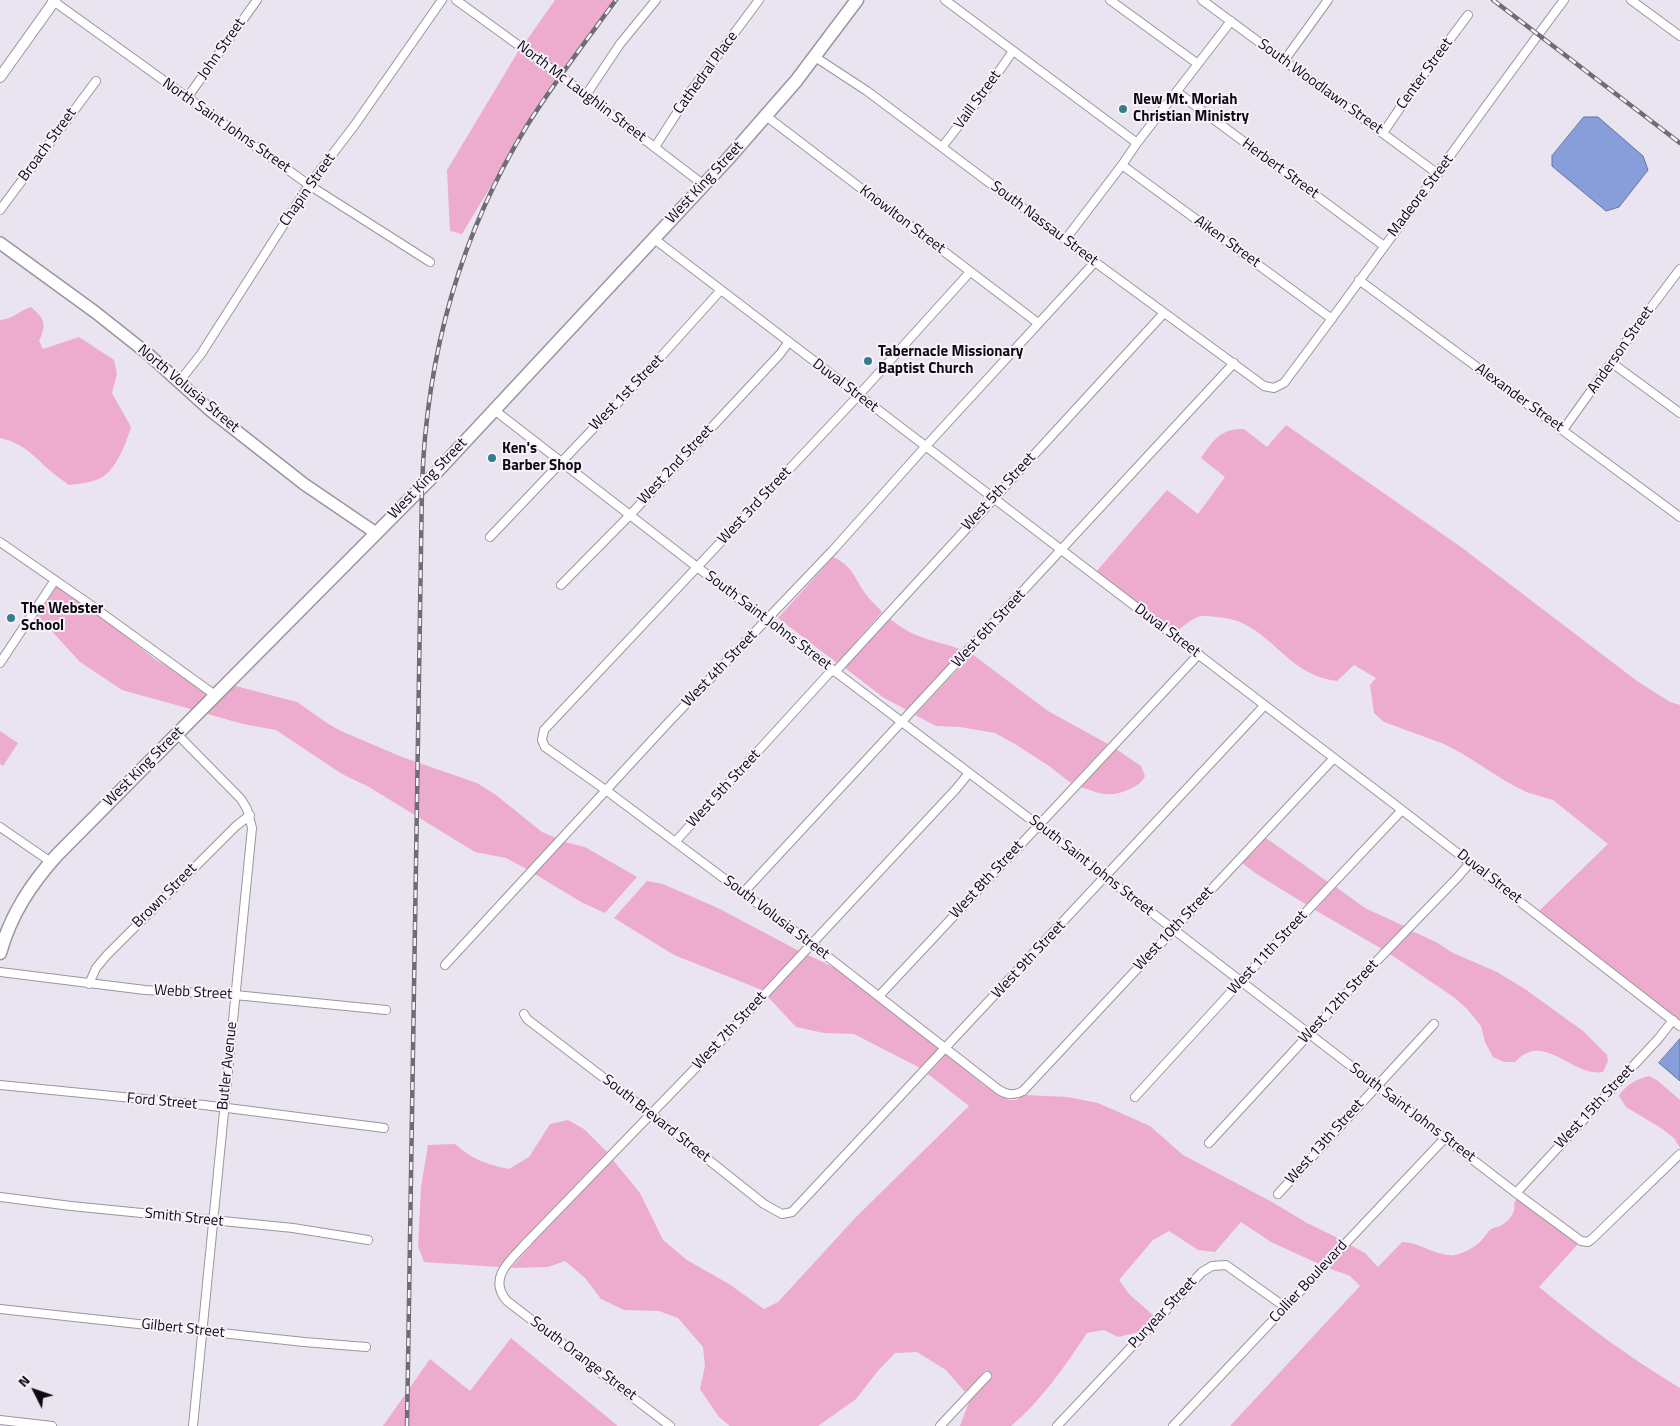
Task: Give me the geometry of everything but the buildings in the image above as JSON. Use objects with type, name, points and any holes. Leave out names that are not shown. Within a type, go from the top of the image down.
[{"type":"main road","name":"West King Street","points":[[0,953],[16,912],[50,862],[422,487],[766,116],[815,57],[855,1]]},
{"type":"main road","name":"North Volusia Street","points":[[0,244],[95,312],[148,354],[211,411],[304,484],[376,533]]},
{"type":"street","name":"John Street","points":[[187,98],[257,0]]},
{"type":"street","name":"Chapin Street","points":[[180,382],[201,354],[309,185],[354,126],[442,0]]},
{"type":"street","name":"North Mc Laughlin Street","points":[[456,0],[586,94],[704,184]]},
{"type":"street","points":[[586,94],[620,44],[656,0]]},
{"type":"street","name":"Cathedral Place","points":[[655,147],[691,91],[759,0]]},
{"type":"street","points":[[945,0],[1136,143]]},
{"type":"street","points":[[1110,0],[1198,64]]},
{"type":"street","name":"South Woodlawn Street","points":[[1202,0],[1438,174]]},
{"type":"street","points":[[1284,61],[1328,0]]},
{"type":"street","name":"Madeore Street","points":[[1274,388],[1284,383],[1332,319],[1564,0]]},
{"type":"street","points":[[1631,0],[1680,36]]},
{"type":"street","name":"North Saint Johns Street","points":[[54,1],[309,185],[430,262]]},
{"type":"street","points":[[0,77],[54,1]]},
{"type":"street","name":"Center Street","points":[[1383,133],[1415,86],[1468,15]]},
{"type":"street","points":[[1065,240],[1122,165],[1136,143],[1231,21]]},
{"type":"street","name":"Vaill Street","points":[[942,147],[984,94],[1013,51]]},
{"type":"street","name":"South Nassau Street","points":[[815,57],[861,86],[1065,240],[1264,386],[1274,388]]},
{"type":"street","name":"Broach Street","points":[[0,210],[96,81]]},
{"type":"street","name":"Herbert Street","points":[[1177,92],[1384,246]]},
{"type":"street","name":"Knowlton Street","points":[[766,116],[1038,323]]},
{"type":"street","name":"Aiken Street","points":[[1122,165],[1332,319]]},
{"type":"street","name":"Duval Street","points":[[653,238],[1061,551],[1199,654],[1680,1026]]},
{"type":"street","name":"West 4th Street","points":[[445,965],[834,549],[1038,323],[1096,262]]},
{"type":"street","name":"Anderson Street","points":[[1563,430],[1680,269]]},
{"type":"street","name":"West 3rd Street","points":[[542,740],[544,730],[858,396],[970,272]]},
{"type":"street","name":"Alexander Street","points":[[1359,280],[1563,430],[1608,466],[1680,517]]},
{"type":"street","name":"West 1st Street","points":[[490,537],[649,370],[720,290]]},
{"type":"street","name":"West 5th Street","points":[[676,842],[1164,312]]},
{"type":"street","name":"West 2nd Street","points":[[561,586],[780,354],[788,342]]},
{"type":"street","points":[[1612,363],[1680,413]]},
{"type":"street","name":"West 6th Street","points":[[743,893],[1234,364]]},
{"type":"street","name":"South Saint Johns Street","points":[[494,409],[697,568],[969,773],[1581,1241],[1588,1242],[1592,1239],[1680,1154]]},
{"type":"street","points":[[0,542],[215,696]]},
{"type":"street","points":[[0,663],[55,580]]},
{"type":"street","name":"West 8th Street","points":[[879,996],[1199,654]]},
{"type":"street","name":"West 9th Street","points":[[792,1212],[1264,706]]},
{"type":"street","points":[[177,734],[241,799],[250,815]]},
{"type":"street","name":"South Volusia Street","points":[[542,740],[545,747],[676,842],[999,1090],[1005,1094],[1012,1095]]},
{"type":"street","name":"West 10th Street","points":[[1012,1095],[1023,1091],[1334,758]]},
{"type":"street","name":"West 7th Street","points":[[500,1290],[499,1278],[502,1271],[529,1240],[811,945],[969,773]]},
{"type":"street","name":"West 11th Street","points":[[1135,1097],[1402,810]]},
{"type":"street","name":"Brown Street","points":[[90,984],[96,968],[107,955],[236,826],[250,815]]},
{"type":"street","name":"Butler Avenue","points":[[193,1426],[252,828],[250,815]]},
{"type":"street","points":[[0,827],[50,862]]},
{"type":"street","name":"West 12th Street","points":[[1209,1143],[1470,863]]},
{"type":"street","name":"Webb Street","points":[[0,972],[145,990],[235,995],[386,1010]]},
{"type":"street","name":"South Brevard Street","points":[[524,1014],[527,1019],[764,1204],[782,1214],[792,1212]]},
{"type":"street","name":"West 15th Street","points":[[1516,1193],[1659,1038],[1672,1020]]},
{"type":"street","name":"West 13th Street","points":[[1278,1194],[1434,1024]]},
{"type":"street","name":"Ford Street","points":[[0,1085],[224,1108],[384,1128]]},
{"type":"street","name":"Collier Boulevard","points":[[1173,1426],[1445,1138]]},
{"type":"street","name":"Smith Street","points":[[0,1197],[302,1229],[368,1240]]},
{"type":"street","name":"Puryear Street","points":[[1057,1426],[1202,1272],[1212,1266],[1226,1265],[1285,1307]]},
{"type":"street","name":"South Orange Street","points":[[500,1290],[507,1301],[670,1426]]},
{"type":"street","name":"Gilbert Street","points":[[0,1309],[366,1347]]},
{"type":"street","points":[[940,1426],[987,1376]]},
{"type":"street","points":[[0,1420],[52,1426]]},
{"type":"shaded area","points":[[555,0],[618,0],[564,73],[524,44]]},
{"type":"shaded area","points":[[519,50],[559,80],[538,108],[462,234],[450,231],[447,170]]},
{"type":"shaded area","points":[[31,307],[43,322],[44,326],[39,341],[43,349],[79,337],[114,360],[117,374],[112,393],[131,427],[113,467],[97,480],[69,485],[26,449],[0,438],[0,320],[9,318]]},
{"type":"shaded area","points":[[1286,425],[1461,547],[1637,681],[1670,702],[1680,705],[1680,1021],[1539,911],[1608,844],[1553,800],[1526,792],[1444,744],[1384,722],[1374,713],[1370,685],[1376,678],[1354,665],[1337,681],[1319,677],[1289,659],[1251,627],[1235,620],[1199,617],[1175,632],[1096,572],[1167,490],[1198,514],[1225,477],[1201,458],[1219,436],[1236,429],[1244,429],[1267,447]]},
{"type":"shaded area","points":[[833,557],[850,569],[868,597],[882,612],[837,663],[778,618]]},
{"type":"shaded area","points":[[57,586],[156,660],[176,671],[208,696],[194,710],[122,690],[80,662],[37,615]]},
{"type":"shaded area","points":[[889,618],[916,635],[962,650],[907,710],[884,698],[845,668]]},
{"type":"shaded area","points":[[972,654],[1048,711],[1108,744],[1071,783],[1049,766],[995,733],[960,727],[936,726],[915,715]]},
{"type":"shaded area","points":[[232,685],[297,702],[341,731],[402,757],[477,783],[496,795],[542,832],[556,838],[527,869],[506,858],[475,852],[369,787],[342,774],[276,730],[243,724],[204,713]]},
{"type":"shaded area","points":[[0,731],[18,743],[3,766],[0,764]]},
{"type":"shaded area","points":[[1116,749],[1141,766],[1145,776],[1141,782],[1123,792],[1111,794],[1100,793],[1081,787]]},
{"type":"shaded area","points":[[1266,838],[1328,882],[1307,905],[1242,863]]},
{"type":"shaded area","points":[[565,842],[585,847],[637,877],[605,913],[581,902],[535,874]]},
{"type":"shaded area","points":[[647,881],[663,884],[720,909],[799,951],[762,990],[674,955],[614,918]]},
{"type":"shaded area","points":[[1336,887],[1365,908],[1404,926],[1382,949],[1315,910]]},
{"type":"shaded area","points":[[1412,931],[1436,942],[1453,953],[1497,972],[1525,989],[1583,1031],[1607,1055],[1608,1061],[1603,1072],[1591,1072],[1547,1052],[1526,1053],[1515,1062],[1504,1062],[1493,1057],[1485,1042],[1481,1026],[1468,1010],[1455,998],[1390,954]]},
{"type":"shaded area","points":[[808,955],[835,968],[939,1048],[920,1068],[854,1034],[824,1033],[796,1027],[768,997]]},
{"type":"shaded area","points":[[946,1054],[985,1086],[1009,1100],[1016,1100],[1025,1095],[1067,1097],[1098,1103],[1150,1126],[1183,1155],[1272,1202],[1307,1223],[1342,1240],[1319,1264],[1271,1242],[1241,1222],[1215,1252],[1198,1250],[1169,1231],[1153,1240],[1119,1280],[1129,1294],[1154,1316],[1139,1332],[1118,1337],[1104,1330],[1087,1333],[1043,1394],[1011,1426],[960,1426],[969,1402],[993,1376],[986,1370],[965,1392],[946,1370],[917,1352],[895,1353],[856,1399],[818,1426],[730,1426],[719,1417],[700,1389],[705,1366],[703,1347],[678,1318],[659,1311],[624,1310],[601,1299],[585,1278],[565,1261],[548,1267],[511,1268],[613,1160],[640,1193],[663,1240],[687,1260],[729,1284],[764,1309],[778,1302],[856,1217],[969,1106],[928,1074]]},
{"type":"shaded area","points":[[1649,1076],[1658,1081],[1680,1100],[1680,1148],[1674,1138],[1661,1128],[1626,1107],[1619,1096],[1632,1083]]},
{"type":"shaded area","points":[[568,1120],[584,1129],[607,1152],[526,1236],[499,1267],[424,1262],[418,1246],[421,1187],[428,1145],[455,1144],[480,1161],[509,1169],[529,1157],[550,1124]]},
{"type":"shaded area","points":[[1517,1199],[1578,1244],[1539,1287],[1608,1340],[1680,1388],[1680,1426],[1230,1426],[1360,1286],[1350,1276],[1328,1268],[1350,1245],[1365,1253],[1378,1267],[1402,1242],[1415,1244],[1447,1255],[1465,1252],[1476,1246],[1491,1229],[1501,1226],[1508,1221],[1512,1216],[1514,1203]]},
{"type":"shaded area","points":[[511,1338],[618,1426],[383,1426],[430,1359],[470,1391]]},
{"type":"water","points":[[1584,117],[1598,117],[1643,156],[1648,170],[1619,207],[1606,211],[1552,166],[1552,156]]},
{"type":"water","points":[[1680,1039],[1680,1081],[1659,1063]]},
{"type":"railway","points":[[407,1426],[422,487],[431,391],[439,344],[451,298],[483,209],[504,166],[528,124],[616,0]]},
{"type":"railway","points":[[1493,0],[1680,143]]},
{"type":"place","name":"New Mt. Moriah Christian Ministry","points":[[1123,109]]},
{"type":"place","name":"Tabernacle Missionary Baptist Church","points":[[868,361]]},
{"type":"place","name":"Ken's Barber Shop","points":[[492,458]]},
{"type":"place","name":"The Webster School","points":[[11,618]]}]
